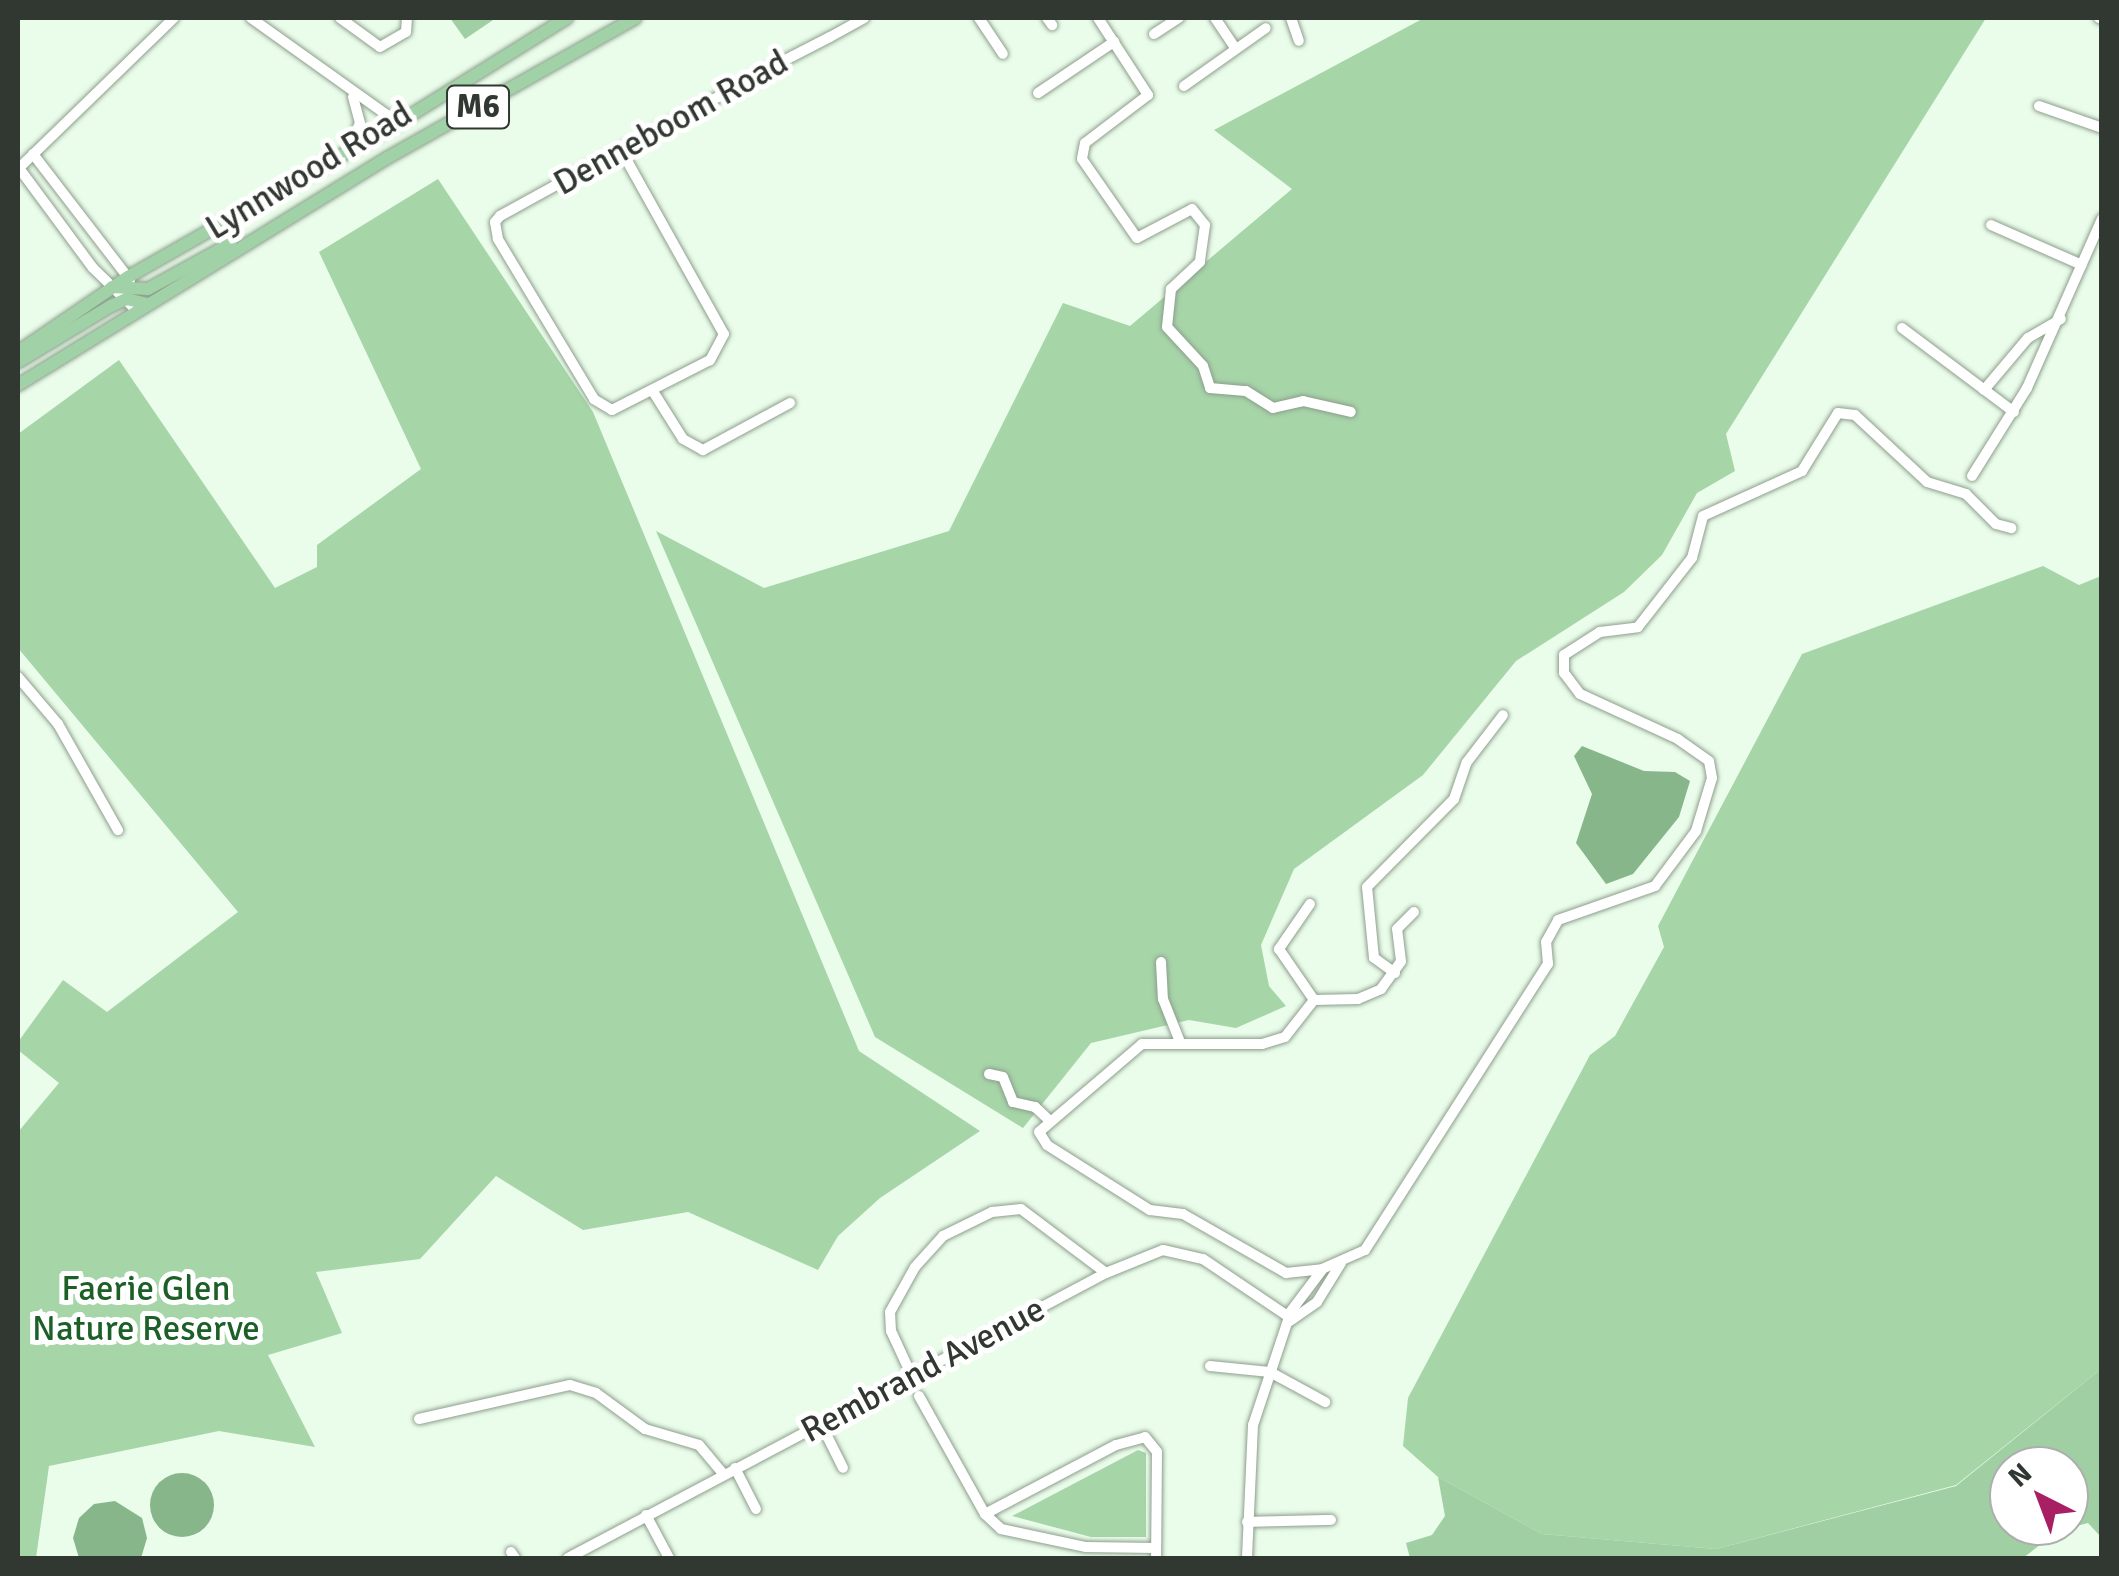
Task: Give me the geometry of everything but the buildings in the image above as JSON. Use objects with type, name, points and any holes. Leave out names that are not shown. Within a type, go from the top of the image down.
[{"type":"main road","name":"Lynnwood Road","points":[[18,352],[128,277],[398,123],[567,18]]},
{"type":"main road","name":"Lynnwood Road","points":[[18,385],[321,197],[636,18]]},
{"type":"main road","points":[[112,287],[137,291],[321,197]]},
{"type":"main road","points":[[18,362],[124,300],[141,307]]},
{"type":"street","points":[[124,300],[18,169],[174,18]]},
{"type":"street","points":[[250,18],[353,96],[398,123]]},
{"type":"street","points":[[340,18],[380,46],[406,32],[406,18]]},
{"type":"street","name":"Denneboom Road","points":[[654,393],[612,410],[594,399],[498,239],[500,216],[864,18]]},
{"type":"street","points":[[1098,18],[1148,95],[1085,143],[1082,159],[1136,238],[1192,209],[1201,213],[1206,238],[1200,262],[1171,289],[1167,327],[1203,366],[1210,388],[1246,390],[1272,408],[1303,400],[1351,412]]},
{"type":"street","points":[[1154,34],[1179,18]]},
{"type":"street","points":[[1216,18],[1236,49]]},
{"type":"street","points":[[1291,18],[1299,42]]},
{"type":"street","points":[[976,19],[1004,54]]},
{"type":"street","points":[[1184,86],[1266,28]]},
{"type":"street","points":[[1038,93],[1114,42]]},
{"type":"street","points":[[347,153],[360,124],[353,96]]},
{"type":"street","points":[[2039,106],[2102,128]]},
{"type":"street","points":[[621,150],[724,334],[710,360],[654,393],[683,439],[703,450],[790,403]]},
{"type":"street","points":[[34,154],[128,277],[141,307]]},
{"type":"street","points":[[1972,476],[2014,412],[2061,319],[2102,219]]},
{"type":"street","points":[[1991,225],[2082,265]]},
{"type":"street","points":[[1984,390],[2028,338],[2061,319]]},
{"type":"street","points":[[1902,328],[2014,412]]},
{"type":"street","points":[[1414,912],[1397,928],[1402,961],[1395,973],[1366,998],[1314,1000],[1279,1041],[1180,1042],[1135,1048],[1049,1120],[1039,1132],[1043,1142],[1150,1210],[1183,1214],[1277,1271],[1322,1269],[1342,1263],[1371,1243],[1546,967],[1546,942],[1558,920],[1658,884],[1700,822],[1712,778],[1706,757],[1580,694],[1564,673],[1564,655],[1600,632],[1638,627],[1692,558],[1703,516],[1802,471],[1838,413],[1855,416],[1928,482],[1966,494],[1996,524],[2011,528]]},
{"type":"street","points":[[18,678],[58,724],[118,830]]},
{"type":"street","points":[[1395,973],[1374,958],[1366,887],[1454,798],[1467,762],[1504,716]]},
{"type":"street","points":[[1310,904],[1278,949],[1314,1000]]},
{"type":"street","points":[[1161,962],[1162,999],[1180,1042]]},
{"type":"street","points":[[990,1074],[1002,1075],[1013,1102],[1036,1107],[1049,1120]]},
{"type":"street","points":[[911,1374],[890,1316],[908,1278],[943,1236],[992,1212],[1022,1209],[1106,1272]]},
{"type":"street","name":"Rembrand Avenue","points":[[568,1558],[911,1374],[1146,1254],[1180,1252],[1286,1314]]},
{"type":"street","points":[[1286,1314],[1317,1302],[1342,1263]]},
{"type":"street","points":[[1247,1558],[1253,1425],[1286,1314],[1322,1269]]},
{"type":"street","points":[[1210,1366],[1270,1372],[1326,1402]]},
{"type":"street","points":[[419,1419],[570,1384],[596,1394],[645,1429],[699,1445],[723,1474]]},
{"type":"street","points":[[919,1396],[985,1514],[1016,1534],[1156,1553],[1157,1452],[1145,1437],[1116,1445],[985,1514]]},
{"type":"street","points":[[821,1424],[843,1468]]},
{"type":"street","points":[[735,1468],[756,1510]]},
{"type":"street","points":[[646,1515],[669,1558]]},
{"type":"street","points":[[1247,1522],[1332,1520]]},
{"type":"green space","points":[[1424,18],[1986,18],[1726,434],[1735,471],[1697,493],[1662,555],[1624,592],[1516,661],[1423,775],[1294,869],[1261,945],[1269,986],[1286,1006],[1236,1028],[1189,1020],[1091,1043],[1023,1128],[875,1037],[656,531],[764,588],[949,531],[1063,303],[1130,326],[1292,189],[1214,130]]},
{"type":"green space","name":"Faerie Glen Nature Reserve","points":[[438,179],[593,412],[859,1051],[980,1131],[880,1198],[838,1236],[818,1270],[688,1212],[583,1230],[496,1176],[420,1259],[316,1272],[342,1333],[268,1355],[315,1447],[219,1431],[49,1466],[36,1558],[18,1558],[18,1132],[59,1083],[18,1050],[18,1042],[63,980],[107,1012],[238,912],[18,648],[18,434],[119,360],[275,588],[317,567],[317,545],[421,469],[319,252]]},
{"type":"green space","points":[[2043,566],[2079,585],[2101,576],[2101,1369],[2005,1446],[1989,1446],[1989,1459],[1956,1485],[1716,1549],[1542,1534],[1438,1477],[1403,1446],[1408,1398],[1590,1055],[1615,1036],[1664,947],[1658,926],[1802,654]]},
{"type":"green space","points":[[1138,1450],[1146,1453],[1146,1537],[1091,1537],[1012,1516]]},
{"type":"shaded area","points":[[450,18],[496,18],[465,39]]},
{"type":"shaded area","points":[[1582,746],[1644,771],[1675,772],[1690,781],[1679,817],[1633,874],[1606,884],[1576,843],[1592,794],[1574,756]]},
{"type":"shaded area","points":[[2101,1369],[2101,1537],[2089,1524],[2089,1446],[2006,1446]]},
{"type":"shaded area","points":[[1989,1459],[1989,1546],[2039,1546],[2023,1558],[1410,1558],[1406,1543],[1432,1535],[1445,1516],[1438,1477],[1542,1534],[1716,1549],[1956,1486]]},
{"type":"shaded area","points":[[182,1473],[204,1483],[214,1505],[204,1527],[182,1537],[160,1527],[150,1505],[160,1483]]},
{"type":"shaded area","points":[[115,1501],[142,1518],[147,1538],[141,1558],[79,1558],[73,1538],[79,1518],[94,1504]]}]
